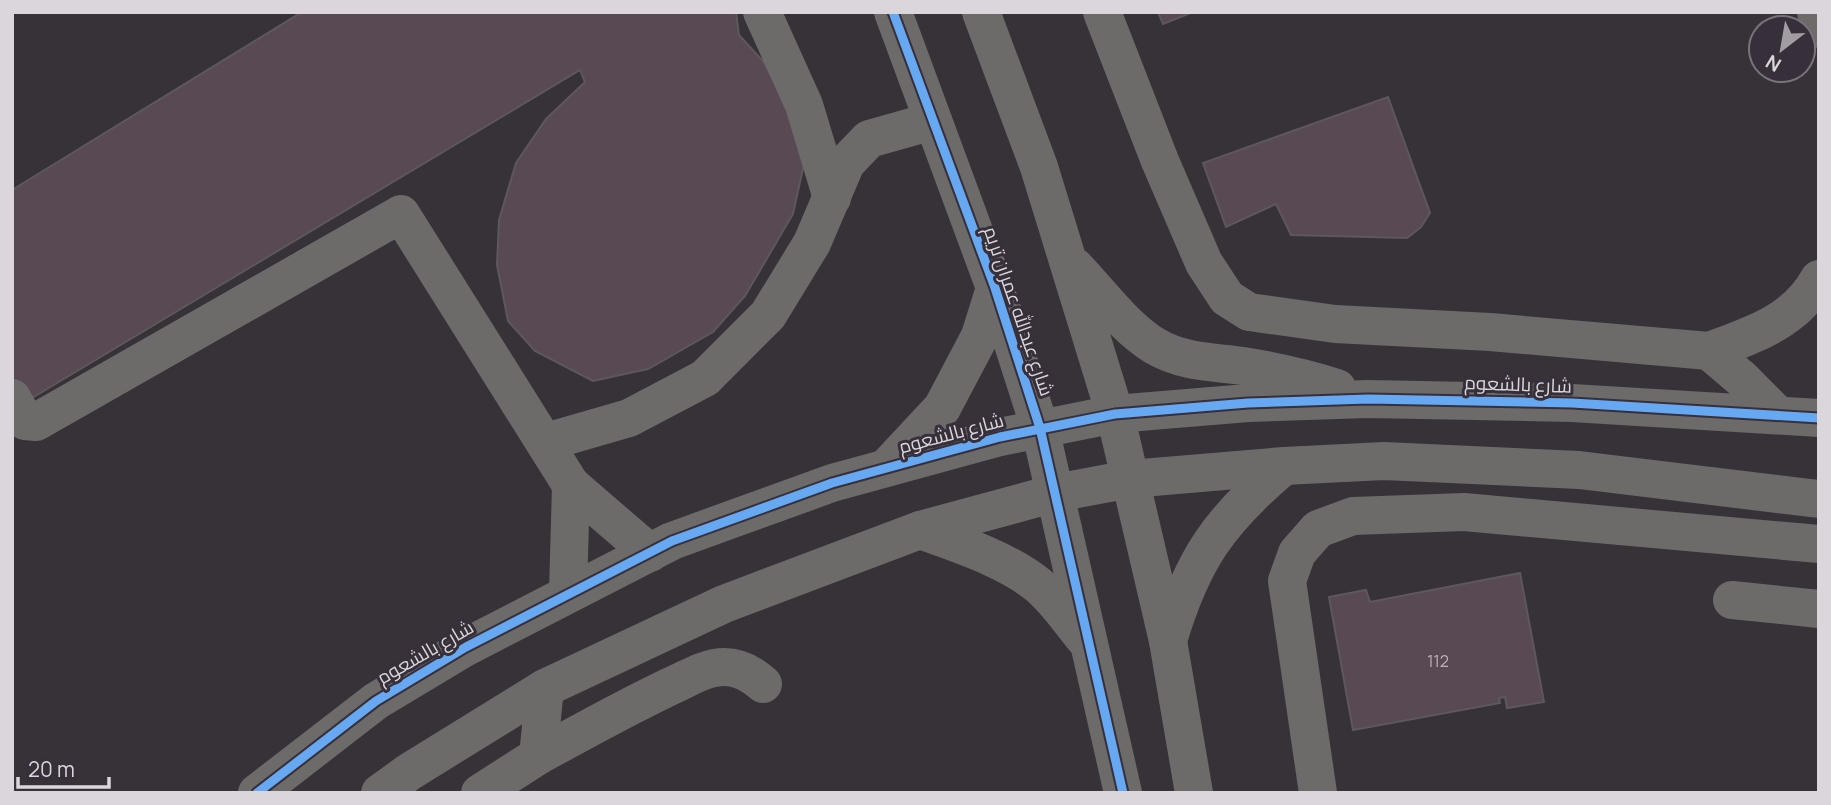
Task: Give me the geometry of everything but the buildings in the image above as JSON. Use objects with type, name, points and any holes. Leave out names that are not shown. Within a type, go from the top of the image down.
[{"type":"street","points":[[762,12],[804,105],[832,198]]},
{"type":"street","name":"شارع عبدالله عمران تريم","points":[[893,12],[995,288],[1041,428],[1124,793]]},
{"type":"street","points":[[981,12],[1039,167],[1115,414],[1168,641],[1194,793]]},
{"type":"street","points":[[1102,12],[1140,70],[1172,156],[1204,263],[1227,298],[1249,312],[1335,324],[1490,332],[1709,351],[1777,324],[1796,310],[1812,292],[1819,279]]},
{"type":"street","points":[[1816,12],[1819,29]]},
{"type":"street","points":[[558,461],[629,418],[705,378],[768,315],[812,243],[846,163],[869,139],[933,121]]},
{"type":"street","points":[[12,398],[25,421],[36,422],[401,214],[558,461],[650,552]]},
{"type":"street","points":[[1068,260],[1130,327],[1142,338],[1170,354],[1200,362],[1243,366],[1284,374],[1368,399]]},
{"type":"street","points":[[887,467],[942,408],[980,336],[995,288]]},
{"type":"street","points":[[1709,351],[1778,415]]},
{"type":"street","name":"شارع بالشعوم","points":[[257,793],[376,701],[466,647],[671,541],[832,482],[1041,428],[1115,414],[1248,403],[1368,399],[1572,403],[1819,418]]},
{"type":"street","points":[[558,461],[568,593]]},
{"type":"street","points":[[380,793],[409,772],[545,688],[724,604],[920,530],[1056,493],[1130,479],[1384,461],[1579,470],[1819,499]]},
{"type":"street","points":[[1168,641],[1179,603],[1195,567],[1216,533],[1247,497],[1284,466]]},
{"type":"street","points":[[1464,512],[1493,488],[1506,467]]},
{"type":"street","points":[[1318,793],[1287,581],[1297,553],[1318,528],[1353,516],[1464,512],[1819,544]]},
{"type":"street","points":[[920,530],[968,548],[1023,574],[1055,602],[1088,642]]},
{"type":"street","points":[[1732,600],[1819,610]]},
{"type":"street","points":[[480,793],[538,756],[636,703],[704,671],[735,668],[755,677],[763,684]]},
{"type":"street","points":[[538,756],[545,688]]},
{"type":"cycle path","points":[[893,12],[995,288],[1040,428],[1123,793]]},
{"type":"cycle path","points":[[257,793],[376,701],[466,647],[672,541],[832,483],[1000,437],[1115,414],[1248,403],[1368,399],[1572,403],[1819,418]]}]
